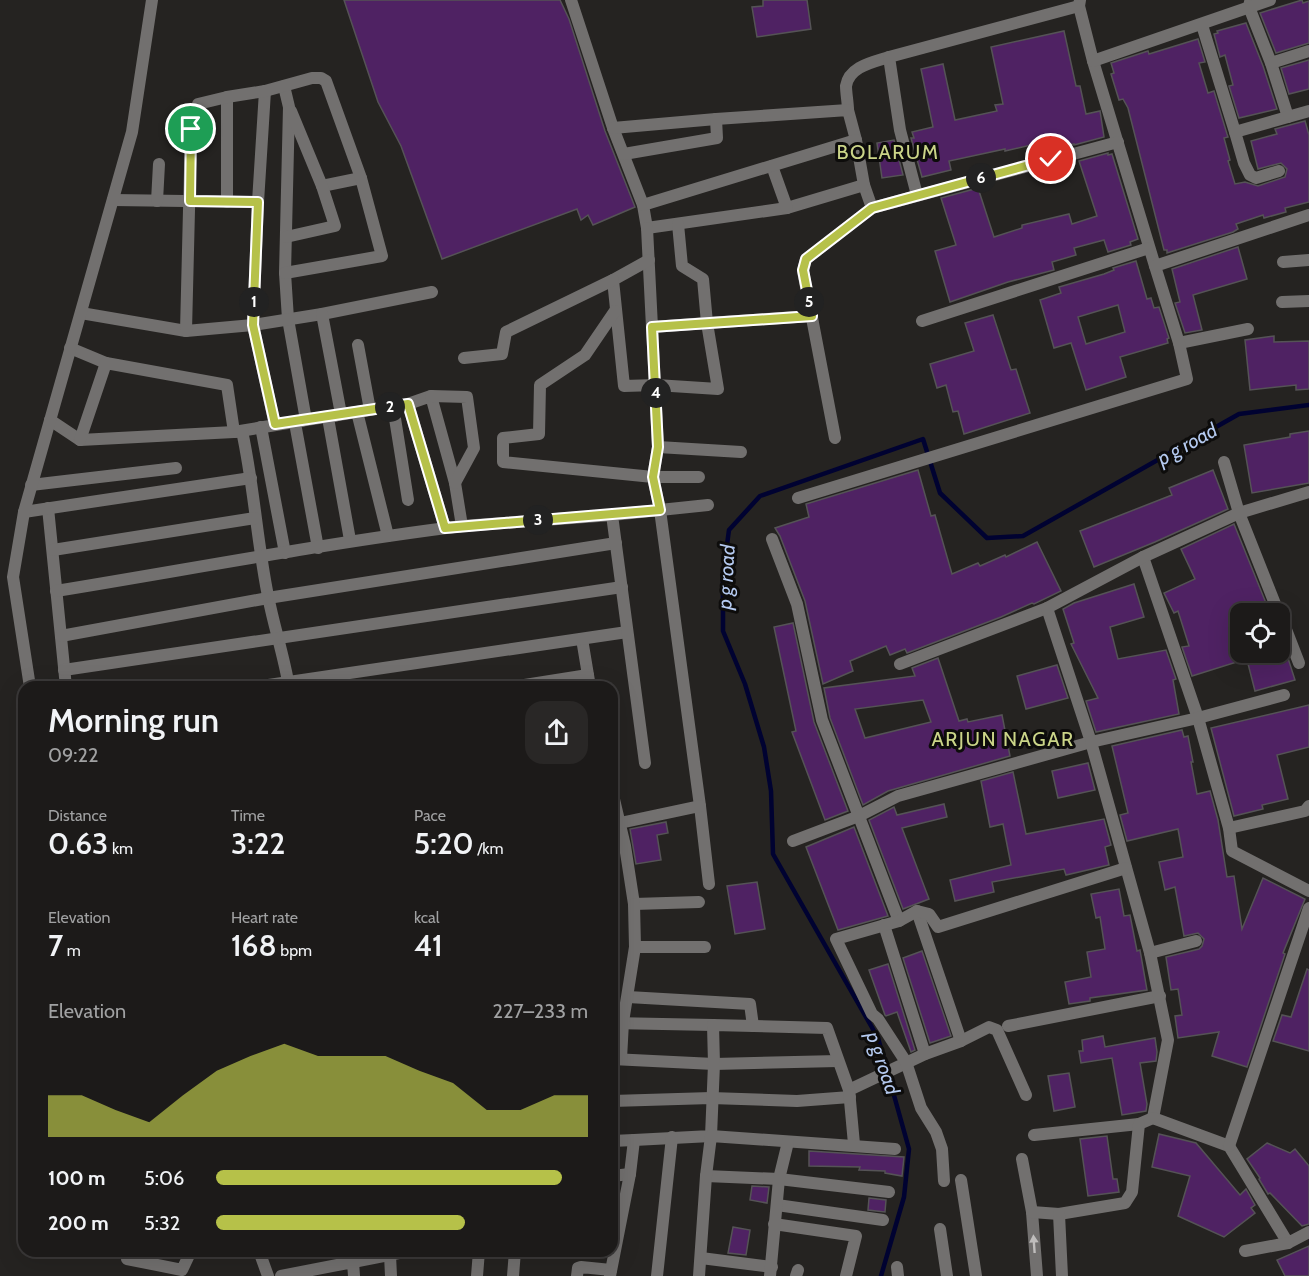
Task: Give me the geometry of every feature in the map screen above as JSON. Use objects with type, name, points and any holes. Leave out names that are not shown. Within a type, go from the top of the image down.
[{"type":"street","points":[[29,681],[13,577],[24,512],[132,132],[152,0]]},
{"type":"street","points":[[571,0],[613,128],[643,205],[647,228],[658,447],[653,477],[660,510],[709,884]]},
{"type":"street","points":[[1093,61],[1202,25],[1250,4],[1270,0]]},
{"type":"street","points":[[798,498],[1187,379],[1179,343],[1093,61],[1080,3],[889,57],[860,67],[850,75],[846,86],[848,110],[864,185],[872,208]]},
{"type":"street","points":[[1250,4],[1288,117]]},
{"type":"street","points":[[1202,25],[1250,176],[1256,178],[1279,171]]},
{"type":"street","points":[[1271,63],[1309,51]]},
{"type":"street","points":[[889,57],[900,130],[917,195]]},
{"type":"street","points":[[186,331],[191,129],[198,104],[265,92],[315,77],[321,78],[326,81],[361,178],[382,256],[285,273]]},
{"type":"street","points":[[284,86],[289,107],[322,186],[334,226],[286,237]]},
{"type":"street","points":[[265,92],[253,325],[275,424]]},
{"type":"street","points":[[227,97],[227,202]]},
{"type":"street","points":[[289,107],[285,273],[288,320],[306,420]]},
{"type":"street","points":[[613,128],[848,110]]},
{"type":"street","points":[[1235,132],[1309,111]]},
{"type":"street","points":[[624,154],[717,138],[716,119]]},
{"type":"street","points":[[643,205],[856,140]]},
{"type":"street","points":[[835,438],[803,270],[806,259],[872,208],[1118,142]]},
{"type":"street","points":[[157,201],[159,165]]},
{"type":"street","points":[[772,166],[787,208]]},
{"type":"street","points":[[322,186],[361,178]]},
{"type":"street","points":[[647,228],[787,208],[864,185]]},
{"type":"street","points":[[113,200],[258,202]]},
{"type":"street","points":[[1155,266],[1309,215]]},
{"type":"street","points":[[613,280],[624,386],[656,385],[718,389],[707,323],[703,279],[682,266],[678,224]]},
{"type":"street","points":[[922,321],[1149,248]]},
{"type":"street","points":[[464,358],[502,354],[507,332],[649,260]]},
{"type":"street","points":[[1283,262],[1309,260]]},
{"type":"street","points":[[81,313],[186,331],[288,320],[432,292]]},
{"type":"street","points":[[1282,302],[1309,301]]},
{"type":"street","points":[[615,311],[585,355],[540,385],[539,434],[503,438],[503,462],[653,477],[699,477]]},
{"type":"street","points":[[322,314],[341,414]]},
{"type":"street","points":[[652,327],[812,316]]},
{"type":"street","points":[[1179,343],[1248,329]]},
{"type":"street","points":[[358,345],[370,410]]},
{"type":"street","points":[[70,348],[106,363],[227,385],[234,432]]},
{"type":"street","points":[[80,440],[106,363]]},
{"type":"street","points":[[234,432],[408,404],[431,396],[467,397],[474,448],[455,483]]},
{"type":"street","points":[[431,396],[455,483],[462,526]]},
{"type":"street","points":[[408,404],[445,528]]},
{"type":"street","points":[[393,406],[408,500]]},
{"type":"street","points":[[357,412],[388,536]]},
{"type":"street","points":[[341,414],[328,418],[350,540]]},
{"type":"street","points":[[50,420],[80,440],[242,431],[268,598],[287,681]]},
{"type":"street","points":[[306,420],[295,423],[318,548]]},
{"type":"street","points":[[261,427],[285,553]]},
{"type":"street","points":[[658,447],[741,452]]},
{"type":"street","points":[[1224,462],[1239,513],[1275,603]]},
{"type":"street","points":[[31,485],[176,468]]},
{"type":"street","points":[[24,512],[250,478]]},
{"type":"street","points":[[900,664],[1047,608],[1143,557],[1239,513],[1309,492]]},
{"type":"street","points":[[56,591],[318,548],[350,540],[462,526],[708,505]]},
{"type":"street","points":[[48,508],[65,681]]},
{"type":"street","points":[[612,515],[645,763]]},
{"type":"street","points":[[53,550],[255,518]]},
{"type":"street","points":[[772,539],[797,604],[822,720],[899,921]]},
{"type":"street","points":[[61,636],[268,598],[616,543]]},
{"type":"street","points":[[1143,557],[1198,718],[1229,828],[1232,851],[1309,891]]},
{"type":"street","points":[[64,670],[622,587]]},
{"type":"street","points":[[1047,608],[1091,742],[1160,996],[1168,1040],[1153,1119]]},
{"type":"street","points":[[308,681],[627,632]]},
{"type":"street","points":[[582,639],[589,681]]},
{"type":"street","points":[[1290,641],[1299,663]]},
{"type":"street","points":[[793,841],[859,816],[898,796],[1091,742],[1198,718],[1284,695]]},
{"type":"street","points":[[620,823],[700,806]]},
{"type":"street","points":[[1229,828],[1305,811],[1309,806]]},
{"type":"street","points":[[618,815],[634,904],[635,946],[628,997],[618,1022],[827,1028],[850,1093],[854,1144]]},
{"type":"street","points":[[618,847],[625,846]]},
{"type":"street","points":[[945,1181],[942,1149],[936,1132],[921,1108],[904,1063],[878,1019],[872,1014],[836,939],[899,921],[917,911],[929,914],[938,927],[1126,868]]},
{"type":"street","points":[[634,904],[699,902]]},
{"type":"street","points":[[1229,1146],[1309,908]]},
{"type":"street","points":[[917,911],[961,1041]]},
{"type":"street","points":[[884,925],[925,1054]]},
{"type":"street","points":[[1150,953],[1196,941]]},
{"type":"street","points":[[635,946],[705,947]]},
{"type":"street","points":[[1008,1026],[1160,996]]},
{"type":"street","points":[[628,997],[750,1004],[753,1026]]},
{"type":"street","points":[[699,1276],[711,1136],[713,1025]]},
{"type":"street","points":[[618,1101],[711,1098],[797,1101],[850,1093],[869,1080],[904,1063],[961,1041],[989,1027],[997,1030],[1026,1095]]},
{"type":"street","points":[[618,1059],[714,1064],[838,1061]]},
{"type":"street","points":[[1034,1135],[1139,1124],[1153,1119],[1229,1146],[1288,1243]]},
{"type":"street","points":[[1032,1212],[1059,1214],[1125,1203],[1132,1192],[1139,1124]]},
{"type":"street","points":[[618,1141],[711,1136],[788,1143],[854,1144],[895,1149]]},
{"type":"street","points":[[657,1276],[672,1137]]},
{"type":"street","points":[[618,1233],[634,1140]]},
{"type":"street","points":[[701,1258],[771,1272],[779,1179],[788,1143]]},
{"type":"street","points":[[1022,1159],[1032,1212],[1037,1276]]},
{"type":"street","points":[[618,1175],[630,1174]]},
{"type":"street","points":[[706,1176],[779,1179],[889,1192]]},
{"type":"street","points":[[962,1180],[976,1276]]},
{"type":"street","points":[[777,1205],[883,1220]]},
{"type":"street","points":[[1059,1214],[1062,1276]]},
{"type":"street","points":[[774,1224],[856,1236],[846,1276]]},
{"type":"street","points":[[940,1229],[947,1276]]},
{"type":"street","points":[[1245,1251],[1288,1243],[1309,1232]]},
{"type":"street","points":[[127,1259],[182,1270],[188,1257]]},
{"type":"street","points":[[261,1257],[268,1276]]},
{"type":"street","points":[[281,1276],[318,1272],[379,1257]]},
{"type":"street","points":[[390,1257],[391,1276]]},
{"type":"street","points":[[477,1276],[479,1257]]},
{"type":"street","points":[[513,1276],[515,1257]]},
{"type":"street","points":[[577,1276],[578,1268],[581,1267],[610,1273],[613,1257]]},
{"type":"street","points":[[353,1262],[354,1276]]},
{"type":"building","points":[[344,0],[560,0],[569,19],[605,131],[635,207],[593,225],[588,215],[581,220],[577,209],[442,259],[401,146],[378,102]]},
{"type":"building","points":[[763,0],[807,0],[811,29],[757,37],[752,7],[763,6]]},
{"type":"building","points":[[1302,0],[1303,3],[1309,1],[1309,43],[1276,53],[1260,13]]},
{"type":"building","points":[[1246,23],[1277,109],[1239,118],[1229,86],[1233,85],[1225,55],[1220,57],[1214,34],[1218,33],[1217,31]]},
{"type":"building","points":[[1064,31],[1076,86],[1080,86],[1086,114],[1100,111],[1104,137],[1058,147],[1057,139],[949,161],[951,170],[922,177],[911,138],[914,138],[912,132],[933,127],[921,69],[943,64],[955,120],[997,111],[995,105],[1003,104],[991,47]]},
{"type":"building","points":[[1198,39],[1205,62],[1199,63],[1208,93],[1214,91],[1228,137],[1224,138],[1235,184],[1245,182],[1258,186],[1285,177],[1287,169],[1281,163],[1258,169],[1251,141],[1277,134],[1275,129],[1305,121],[1309,135],[1309,202],[1285,208],[1286,212],[1264,218],[1263,215],[1236,224],[1238,229],[1233,232],[1167,253],[1167,250],[1164,250],[1128,108],[1123,99],[1119,100],[1111,74],[1114,73],[1111,63]]},
{"type":"building","points":[[1309,60],[1309,89],[1289,94],[1281,68]]},
{"type":"building","points":[[894,140],[903,175],[882,178],[877,143]]},
{"type":"building","points":[[1108,153],[1108,155],[1112,154],[1138,239],[1130,242],[1131,245],[1108,252],[1104,240],[1074,248],[1076,255],[1052,262],[1054,270],[1008,282],[950,302],[935,251],[956,245],[941,198],[978,188],[994,237],[1022,228],[1022,225],[1069,214],[1072,224],[1097,216],[1079,161]]},
{"type":"building","points":[[1238,247],[1247,279],[1193,295],[1202,330],[1185,333],[1175,303],[1180,302],[1172,269]]},
{"type":"building","points":[[1136,261],[1147,299],[1151,298],[1154,308],[1159,307],[1169,338],[1168,343],[1120,357],[1126,377],[1086,390],[1071,343],[1054,348],[1040,300],[1061,293],[1059,287],[1104,274],[1114,270],[1113,268]],"holes":[[[1118,305],[1125,332],[1086,344],[1078,317]]]},
{"type":"building","points":[[993,315],[1011,370],[1016,369],[1030,413],[964,434],[958,411],[953,412],[946,385],[937,388],[930,364],[974,351],[965,323]]},
{"type":"building","points":[[1274,336],[1274,342],[1309,341],[1309,389],[1296,390],[1296,385],[1250,390],[1245,340]]},
{"type":"building","points":[[1309,431],[1309,483],[1252,493],[1244,445],[1290,437],[1290,434]]},
{"type":"building","points":[[918,470],[931,516],[935,515],[952,574],[978,563],[980,566],[1005,555],[1006,557],[1037,542],[1061,591],[1034,604],[907,653],[905,649],[890,655],[886,646],[850,661],[853,671],[823,684],[805,601],[775,528],[809,517],[806,504]]},
{"type":"building","points":[[1213,470],[1228,509],[1094,567],[1080,531],[1172,495],[1169,488]]},
{"type":"building","points":[[1234,524],[1266,603],[1230,603],[1230,663],[1234,663],[1192,676],[1182,647],[1189,646],[1178,611],[1174,613],[1164,593],[1195,579],[1181,549]]},
{"type":"building","points":[[1134,584],[1144,617],[1110,627],[1118,659],[1166,650],[1176,679],[1173,680],[1179,714],[1096,732],[1086,701],[1098,698],[1071,644],[1074,643],[1063,609],[1074,603]]},
{"type":"building","points":[[793,623],[814,722],[848,811],[825,820],[792,732],[796,731],[774,627]]},
{"type":"building","points":[[938,658],[959,721],[967,719],[968,722],[1002,715],[1010,756],[888,791],[863,805],[830,718],[824,688],[915,676],[912,668]],"holes":[[[923,700],[931,722],[865,738],[855,709]]]},
{"type":"building","points":[[1248,663],[1290,663],[1295,680],[1255,691]]},
{"type":"building","points":[[1057,665],[1068,698],[1026,709],[1017,676]]},
{"type":"building","points":[[1309,705],[1309,747],[1277,755],[1288,799],[1262,805],[1263,809],[1234,816],[1211,728]]},
{"type":"building","points":[[1182,730],[1184,737],[1188,736],[1197,794],[1210,791],[1218,820],[1227,877],[1234,876],[1242,929],[1263,878],[1305,899],[1283,953],[1285,954],[1247,1067],[1212,1056],[1219,1032],[1178,1038],[1175,1016],[1182,1015],[1178,989],[1171,990],[1166,957],[1199,949],[1204,939],[1198,933],[1184,936],[1175,887],[1165,890],[1159,862],[1183,857],[1178,829],[1127,841],[1120,815],[1128,813],[1112,746]]},
{"type":"building","points":[[1088,763],[1095,790],[1058,798],[1052,771]]},
{"type":"building","points":[[1013,772],[1026,834],[1104,819],[1111,845],[1105,847],[1109,865],[1066,875],[1064,869],[992,882],[994,892],[955,901],[950,880],[1011,865],[1003,824],[990,827],[981,781]]},
{"type":"building","points":[[944,804],[947,817],[902,828],[929,899],[903,909],[869,820],[894,807],[897,815]]},
{"type":"building","points":[[666,822],[668,833],[657,835],[661,860],[636,864],[630,829]]},
{"type":"building","points":[[854,827],[888,916],[838,930],[806,847]]},
{"type":"building","points":[[757,882],[765,929],[735,934],[727,886]]},
{"type":"building","points":[[1119,889],[1124,916],[1130,915],[1137,951],[1140,950],[1147,990],[1090,998],[1090,1001],[1069,1004],[1065,982],[1091,977],[1087,952],[1105,949],[1100,917],[1096,918],[1091,894]]},
{"type":"building","points":[[922,951],[951,1036],[930,1043],[903,958]]},
{"type":"building","points":[[888,964],[915,1050],[911,1052],[897,1012],[885,1015],[869,970]]},
{"type":"building","points":[[1307,969],[1309,970],[1309,1051],[1273,1041],[1282,1015],[1291,1017]]},
{"type":"building","points":[[1103,1036],[1105,1047],[1155,1038],[1156,1061],[1140,1063],[1147,1104],[1146,1111],[1122,1115],[1112,1058],[1081,1063],[1079,1051],[1083,1051],[1082,1040]]},
{"type":"building","points":[[1069,1073],[1075,1107],[1054,1111],[1048,1076]]},
{"type":"building","points":[[1159,1134],[1196,1143],[1240,1195],[1246,1189],[1255,1205],[1251,1208],[1255,1213],[1224,1237],[1178,1216],[1190,1176],[1152,1167]]},
{"type":"building","points":[[1107,1136],[1113,1179],[1117,1179],[1119,1192],[1088,1196],[1080,1139]]},
{"type":"building","points":[[1267,1143],[1290,1153],[1295,1149],[1309,1166],[1309,1224],[1302,1226],[1270,1193],[1268,1194],[1247,1159]]},
{"type":"building","points":[[809,1151],[904,1157],[902,1176],[885,1173],[885,1171],[859,1170],[860,1167],[809,1166]]},
{"type":"building","points":[[752,1186],[769,1187],[767,1203],[750,1200]]},
{"type":"building","points":[[869,1198],[886,1200],[885,1212],[868,1210]]},
{"type":"building","points":[[733,1227],[750,1230],[746,1255],[728,1253]]},
{"type":"building","points":[[1309,1246],[1309,1276],[1285,1276],[1277,1260]]},
{"type":"waterway","name":"p g road","points":[[881,1276],[904,1197],[909,1149],[878,1038],[773,854],[771,791],[764,747],[745,684],[723,631],[723,574],[729,530],[760,496],[923,439],[940,493],[987,538],[1023,536],[1239,414],[1309,405]]},
{"type":"district","name":"BOLARUM","points":[[888,152]]},
{"type":"district","name":"ARJUN NAGAR","points":[[1003,739]]},
{"type":"route","points":[[191,129],[190,201],[258,202],[253,325],[275,424],[408,404],[445,528],[660,510],[653,477],[658,447],[652,327],[812,316],[803,270],[806,259],[872,208],[1051,159]]}]
